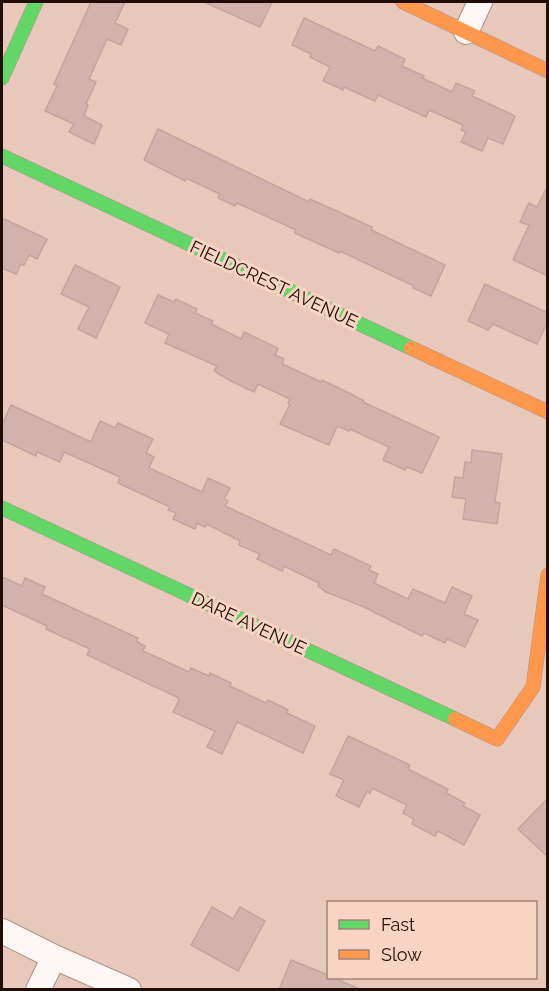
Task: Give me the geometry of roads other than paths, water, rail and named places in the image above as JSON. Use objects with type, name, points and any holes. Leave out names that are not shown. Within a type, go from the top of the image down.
[{"type":"street","points":[[2,78],[36,2]]},
{"type":"street","points":[[403,2],[548,71]]},
{"type":"street","points":[[466,32],[480,2]]},
{"type":"street","name":"FIELDCREST AVENUE","points":[[2,156],[548,412]]},
{"type":"street","name":"DARE AVENUE","points":[[2,508],[497,739],[533,687],[548,575]]},
{"type":"street","points":[[2,932],[129,990]]},
{"type":"street","points":[[38,990],[54,957]]}]
